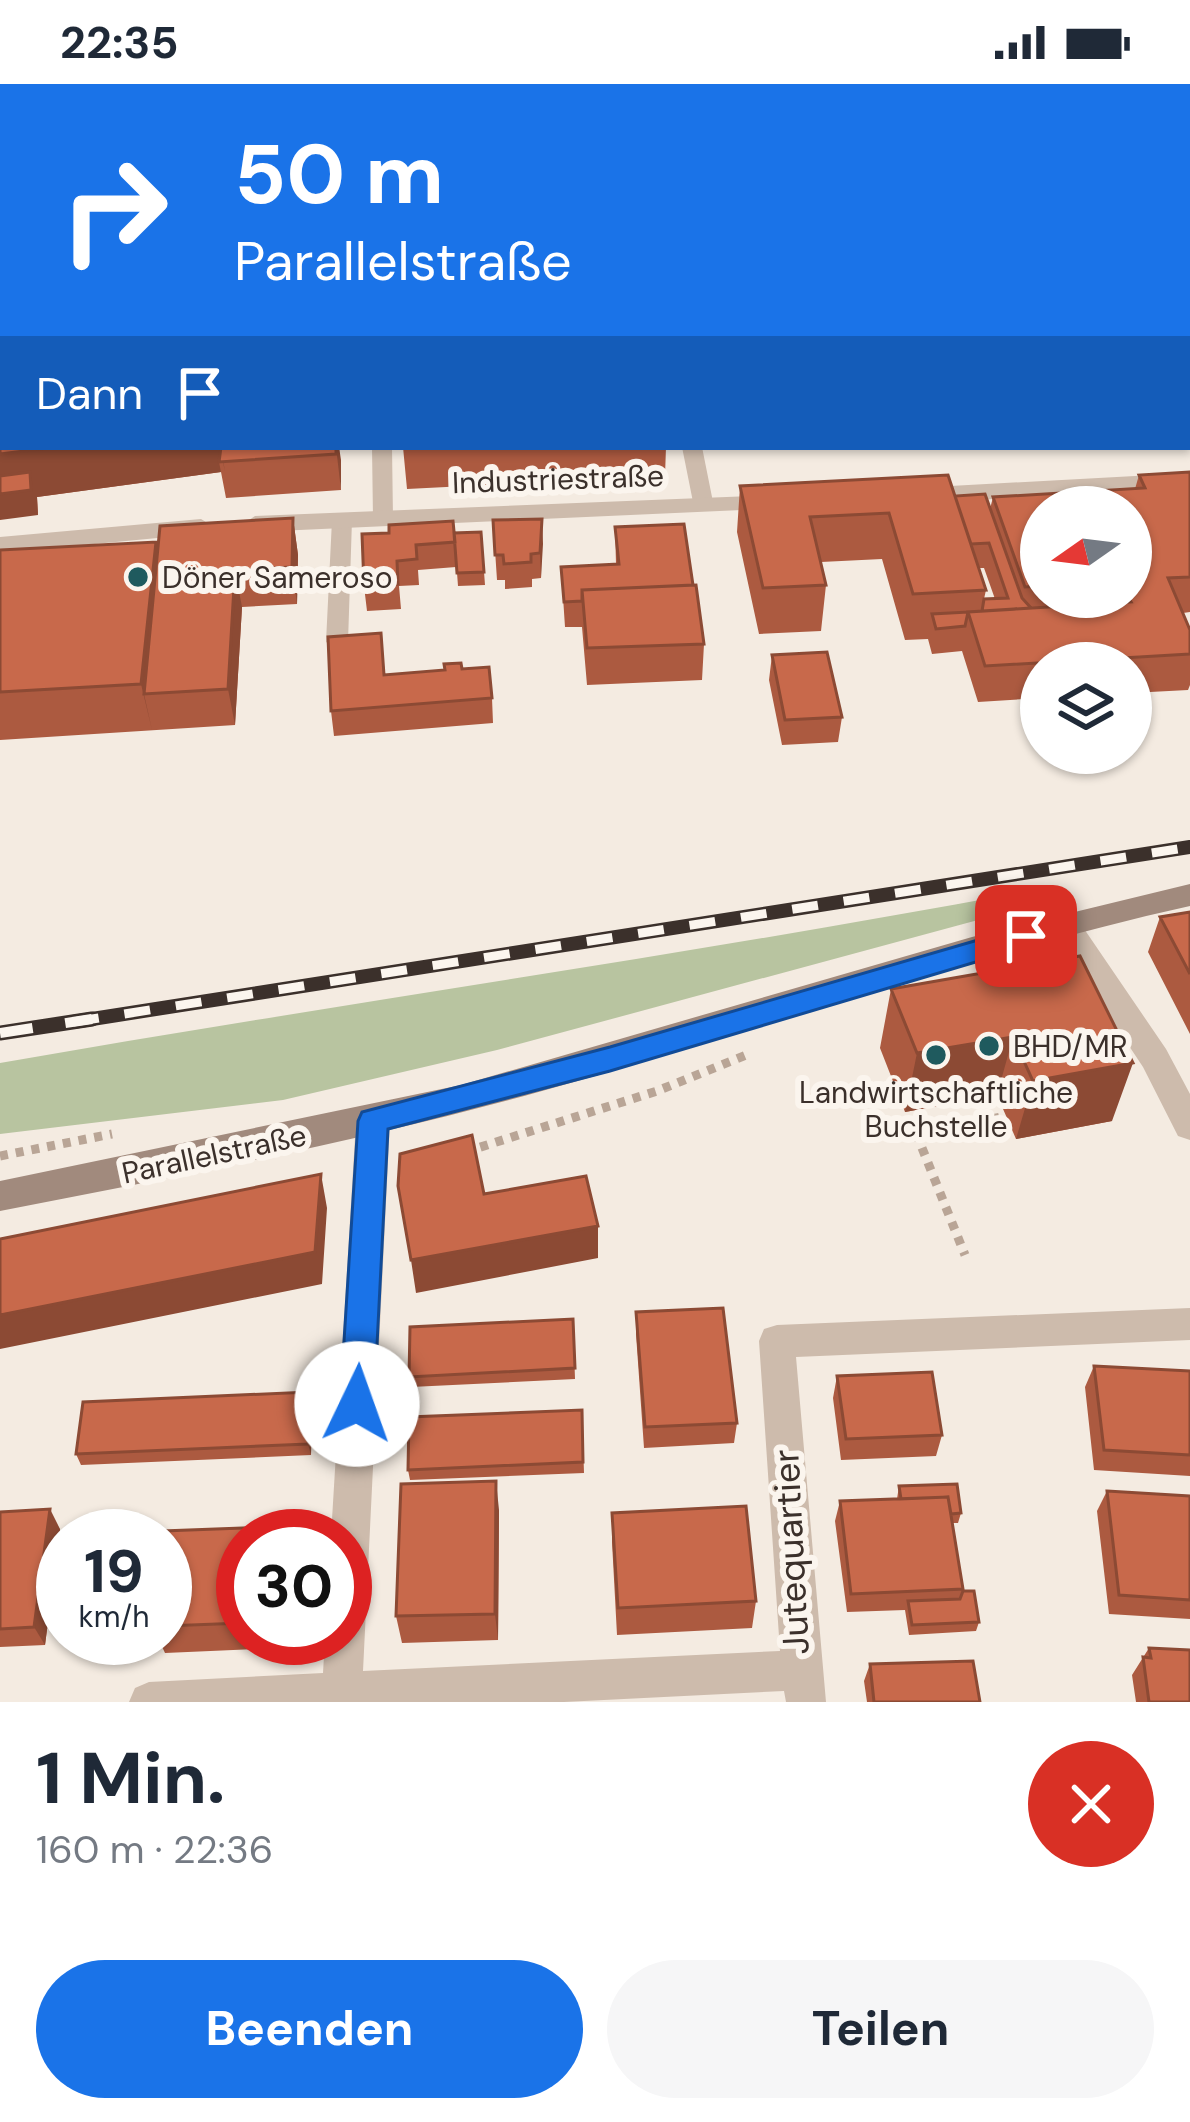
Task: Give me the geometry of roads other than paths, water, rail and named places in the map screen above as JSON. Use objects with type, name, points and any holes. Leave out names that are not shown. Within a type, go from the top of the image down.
[{"type":"main road","name":"Parallelstraße","points":[[0,1196],[373,1121],[610,1059],[1065,925],[1190,895]]},
{"type":"street","points":[[889,497],[1190,480]]},
{"type":"street","name":"Industriestraße","points":[[0,545],[162,529],[796,502]]},
{"type":"street","points":[[1065,925],[1155,1058],[1190,1126]]},
{"type":"street","points":[[352,1509],[373,1121]]},
{"type":"street","name":"Jutequartier","points":[[149,1702],[804,1686],[777,1341],[1190,1324]]},
{"type":"street","points":[[341,1697],[343,1665]]},
{"type":"lane","points":[[382,450],[383,518]]},
{"type":"lane","points":[[693,450],[704,508]]},
{"type":"lane","points":[[337,642],[342,520]]},
{"type":"railway","points":[[73,1022],[1190,847]]},
{"type":"railway","points":[[0,1033],[92,1019]]},
{"type":"place","name":"Döner Sameroso","points":[[138,577]]},
{"type":"place","name":"BHD/MR","points":[[989,1046]]},
{"type":"place","name":"Landwirtschaftliche Buchstelle","points":[[936,1055]]}]
